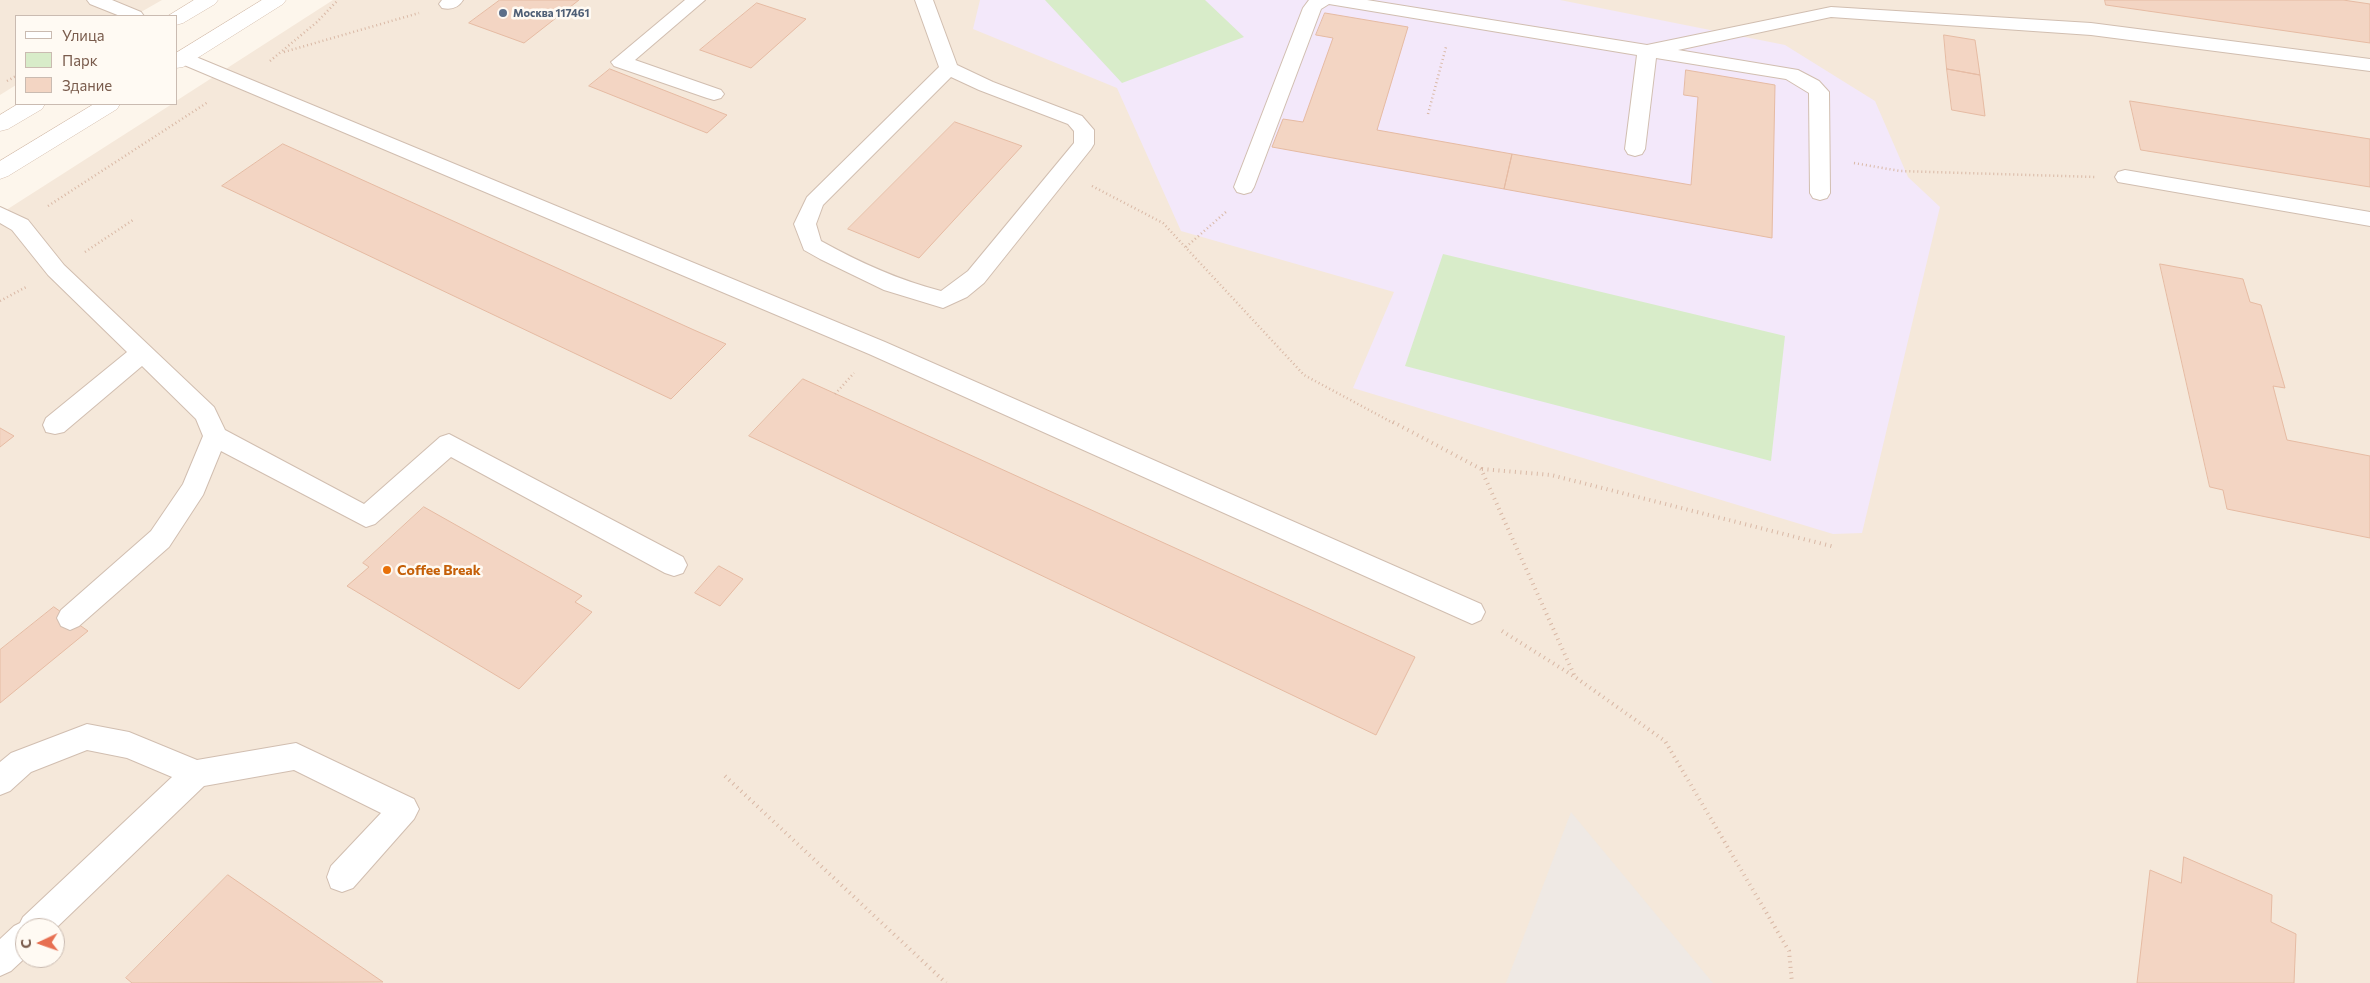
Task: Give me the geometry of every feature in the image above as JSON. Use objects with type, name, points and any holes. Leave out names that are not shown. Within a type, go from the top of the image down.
[{"type":"main road","points":[[178,18],[208,0]]},
{"type":"main road","points":[[180,60],[276,0]]},
{"type":"main road","points":[[0,124],[32,105]]},
{"type":"main road","points":[[0,171],[107,105]]},
{"type":"lane","points":[[96,0],[133,15]]},
{"type":"lane","points":[[696,0],[621,62],[714,94]]},
{"type":"lane","points":[[924,0],[950,68],[986,86],[1075,120],[1084,130],[1084,144],[976,277],[959,291],[943,300],[926,296],[852,268],[812,245],[805,224],[814,202],[950,68]]},
{"type":"lane","points":[[1244,187],[1312,8],[1317,2],[1324,0]]},
{"type":"lane","points":[[1334,0],[1791,74],[1812,85],[1819,92],[1820,193]]},
{"type":"lane","points":[[1647,51],[1831,12],[2091,29],[2370,65]]},
{"type":"lane","points":[[1635,149],[1647,51]]},
{"type":"lane","points":[[180,60],[241,81],[877,348],[1472,612]]},
{"type":"lane","points":[[2125,177],[2370,219]]},
{"type":"lane","points":[[10,220],[56,270],[206,414],[215,436],[366,517],[449,444],[674,565]]},
{"type":"lane","points":[[55,425],[142,353]]},
{"type":"lane","points":[[70,618],[160,539],[194,488],[215,436]]},
{"type":"lane","points":[[0,781],[21,762],[87,737],[129,745],[196,774]]},
{"type":"lane","points":[[45,918],[196,774],[296,756],[404,809],[342,877]]},
{"type":"lane","points":[[0,960],[15,946]]},
{"type":"path","points":[[10,220],[241,81],[281,53],[317,22],[338,0]]},
{"type":"path","points":[[281,53],[451,2]]},
{"type":"path","points":[[1428,114],[1453,19]]},
{"type":"path","points":[[1819,157],[1900,171],[2125,177]]},
{"type":"path","points":[[1061,170],[1163,222],[1304,375],[1481,469],[1551,475],[1835,547]]},
{"type":"path","points":[[1186,247],[1234,205],[1244,187]]},
{"type":"path","points":[[56,270],[133,220]]},
{"type":"path","points":[[1481,469],[1575,678]]},
{"type":"path","points":[[1472,612],[1575,678],[1665,741],[1789,951],[1792,983]]},
{"type":"path","points":[[724,776],[946,983]]},
{"type":"shaded area","points":[[0,0],[162,0],[136,15],[15,15],[15,86],[0,95]]},
{"type":"shaded area","points":[[333,0],[2370,0],[2370,983],[0,983],[0,214],[170,105],[178,105],[178,100]]},
{"type":"shaded area","points":[[980,0],[1560,0],[1785,45],[1875,101],[1908,177],[1940,207],[1862,533],[1833,534],[1353,388],[1394,292],[1181,231],[1117,88],[973,29]]},
{"type":"shaded area","points":[[1571,812],[1713,983],[1506,983]]},
{"type":"green space","points":[[1045,0],[1205,0],[1244,37],[1122,83]]},
{"type":"green space","points":[[1443,254],[1785,336],[1771,461],[1405,366]]},
{"type":"building","points":[[500,0],[579,0],[524,43],[469,23]]},
{"type":"building","points":[[2105,0],[2343,0],[2370,4],[2370,43],[2106,5]]},
{"type":"building","points":[[757,3],[806,19],[751,68],[700,50]]},
{"type":"building","points":[[1325,13],[1408,27],[1377,130],[1512,154],[1504,189],[1272,147],[1283,119],[1303,122],[1333,38],[1316,35]]},
{"type":"building","points":[[1944,35],[1975,40],[1980,75],[1947,69]]},
{"type":"building","points":[[610,69],[727,115],[707,133],[589,86]]},
{"type":"building","points":[[1947,69],[1980,75],[1985,116],[1952,110]]},
{"type":"building","points":[[1686,70],[1775,85],[1772,238],[1504,189],[1512,154],[1691,185],[1698,97],[1684,95]]},
{"type":"building","points":[[2130,101],[2370,139],[2370,187],[2141,150]]},
{"type":"building","points":[[955,122],[1022,146],[919,258],[848,229]]},
{"type":"building","points":[[283,144],[726,344],[671,399],[222,186]]},
{"type":"building","points":[[2160,264],[2243,279],[2250,302],[2261,305],[2285,388],[2273,386],[2287,440],[2370,456],[2370,538],[2227,509],[2223,490],[2210,487]]},
{"type":"building","points":[[803,379],[1415,657],[1376,735],[749,436]]},
{"type":"building","points":[[0,428],[14,436],[0,447]]},
{"type":"building","points":[[424,507],[582,596],[575,602],[592,612],[519,689],[347,586],[369,567],[363,563]]},
{"type":"building","points":[[719,566],[743,579],[720,606],[695,593]]},
{"type":"building","points":[[54,607],[88,631],[0,703],[0,650]]},
{"type":"building","points":[[2184,857],[2272,895],[2271,922],[2296,934],[2294,983],[2137,983],[2150,870],[2181,883]]},
{"type":"building","points":[[228,875],[383,982],[132,983],[126,978]]},
{"type":"place","name":"Москва 117461","points":[[503,13]]},
{"type":"place","name":"Coffee Break","points":[[387,570]]}]
